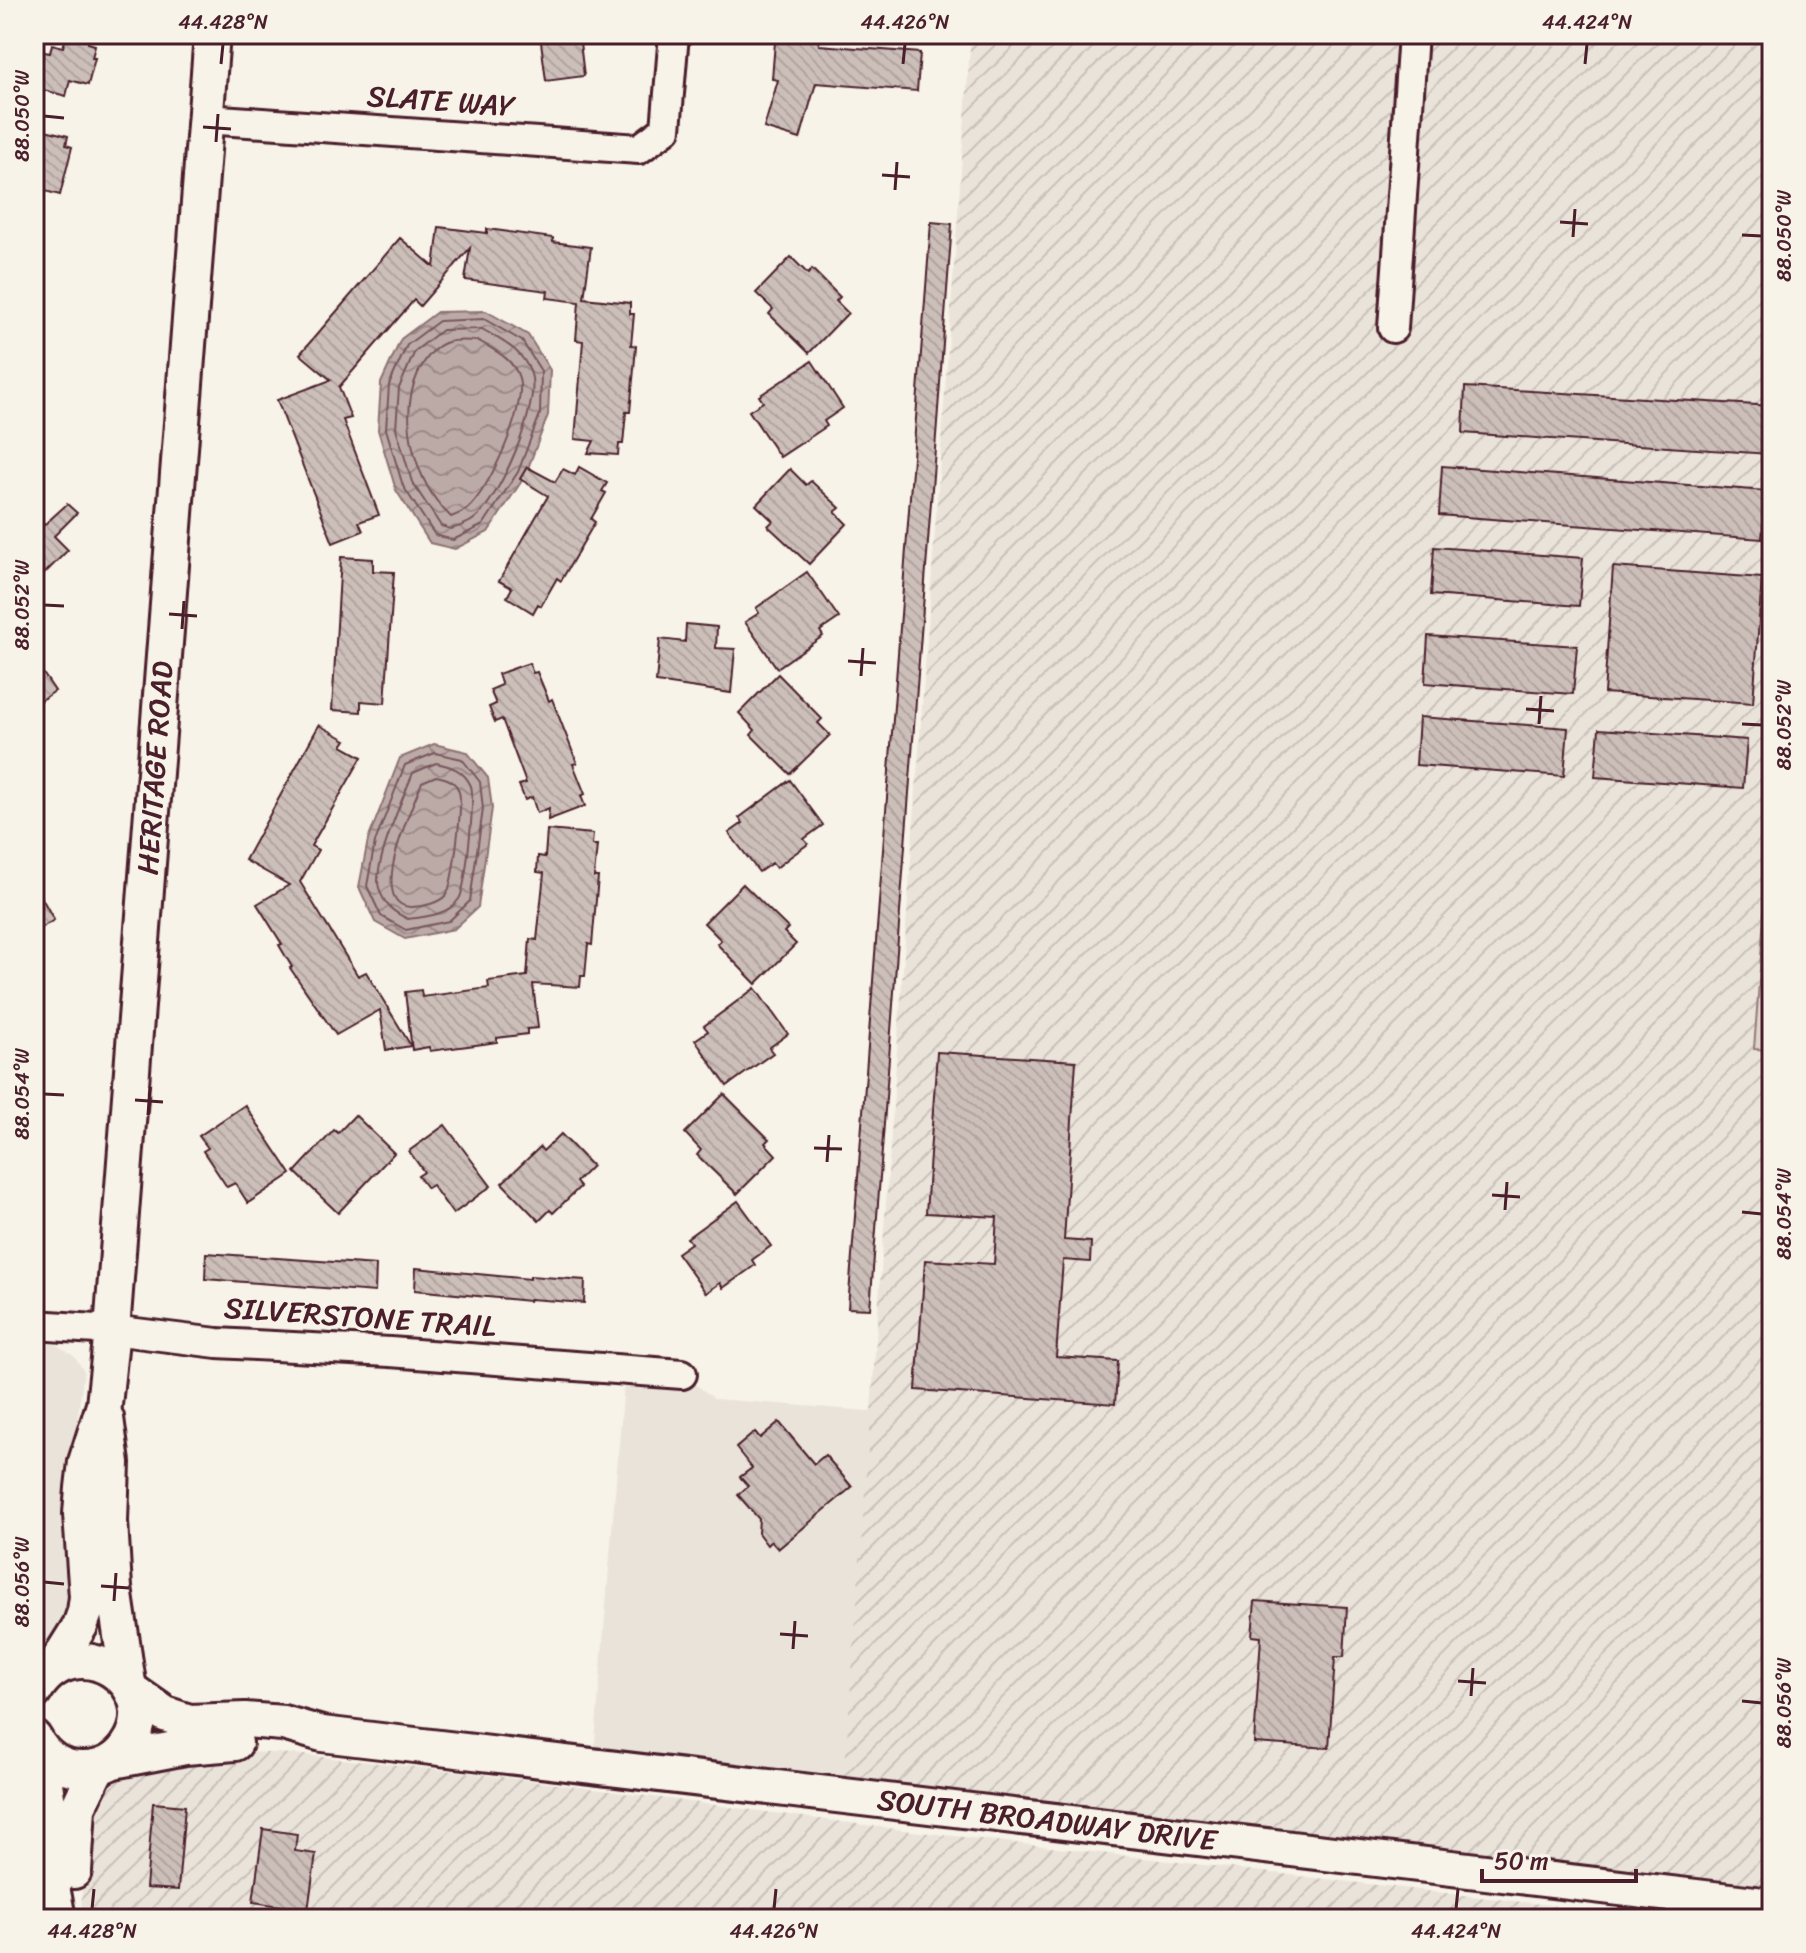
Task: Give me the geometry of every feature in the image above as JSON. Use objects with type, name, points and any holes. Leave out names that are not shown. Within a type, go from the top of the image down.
[{"type":"main road","name":"HERITAGE ROAD","points":[[42,1678],[80,1626],[87,1597],[81,1514],[83,1488],[86,1462],[104,1405],[112,1330],[212,34]]},
{"type":"main road","name":"HERITAGE ROAD","points":[[104,1405],[112,1463],[110,1521],[114,1588],[130,1687],[137,1707],[135,1731],[128,1745],[105,1764]]},
{"type":"main road","name":"SOUTH BROADWAY DRIVE","points":[[42,1678],[77,1661],[93,1661],[109,1667],[165,1714],[189,1722],[245,1720],[283,1723],[322,1734],[1772,1906]]},
{"type":"main road","name":"SOUTH BROADWAY DRIVE","points":[[36,1742],[52,1759],[66,1767],[81,1770],[201,1745],[283,1744],[322,1734]]},
{"type":"main road","points":[[36,1742],[51,1825],[53,1892],[58,1919]]},
{"type":"main road","points":[[69,1919],[78,1808],[105,1764]]},
{"type":"street","name":"SLATE WAY","points":[[205,119],[639,149],[666,129],[674,34]]},
{"type":"street","points":[[1393,328],[1413,34]]},
{"type":"street","name":"SILVERSTONE TRAIL","points":[[34,1325],[112,1330],[217,1343],[390,1352],[682,1374]]},
{"type":"shaded area","points":[[971,34],[1772,34],[1772,810],[1754,1048],[1772,1050],[1772,1888],[1270,1832],[844,1780]]},
{"type":"shaded area","points":[[1772,810],[1772,1050],[1754,1049]]},
{"type":"shaded area","points":[[34,1341],[57,1345],[74,1356],[84,1371],[68,1487],[73,1594],[67,1616],[49,1644],[34,1654]]},
{"type":"shaded area","points":[[625,1370],[682,1374],[715,1399],[893,1413],[865,1798],[593,1766]]},
{"type":"shaded area","points":[[249,1752],[472,1773],[903,1830],[1669,1919],[81,1919],[84,1830],[105,1782],[117,1776]]},
{"type":"water","points":[[486,311],[528,335],[550,370],[548,415],[525,476],[488,532],[455,549],[430,543],[396,490],[378,430],[381,383],[401,339],[437,312]]},
{"type":"water","points":[[434,744],[467,752],[488,778],[492,808],[478,907],[454,929],[405,939],[375,922],[359,887],[368,840],[400,758]]},
{"type":"building","points":[[67,34],[89,39],[88,43],[95,45],[88,85],[70,80],[66,96],[36,88],[44,52],[50,53],[52,44],[63,47]]},
{"type":"building","points":[[540,34],[579,34],[584,76],[546,81]]},
{"type":"building","points":[[780,34],[817,34],[819,45],[920,53],[917,91],[816,83],[800,139],[764,128],[778,80],[772,79],[775,42],[781,42]]},
{"type":"building","points":[[38,128],[68,136],[66,145],[72,147],[60,195],[34,188],[34,142]]},
{"type":"building","points":[[931,222],[952,224],[870,1309],[848,1308]]},
{"type":"building","points":[[439,227],[487,233],[487,229],[591,247],[584,298],[630,303],[630,314],[634,314],[631,345],[636,346],[635,358],[630,412],[626,412],[623,444],[619,444],[618,455],[588,453],[594,441],[575,439],[583,341],[576,340],[579,302],[547,298],[548,291],[465,280],[470,248],[420,306],[414,300],[339,387],[351,418],[343,420],[379,515],[359,522],[363,531],[333,543],[277,400],[331,380],[300,354],[400,238],[434,267]]},
{"type":"building","points":[[791,257],[808,274],[812,269],[840,297],[836,301],[848,313],[809,353],[769,314],[773,309],[756,293]]},
{"type":"building","points":[[812,361],[843,408],[824,421],[827,426],[780,457],[749,411],[763,402],[759,396]]},
{"type":"building","points":[[1465,387],[1772,406],[1769,454],[1463,433]]},
{"type":"building","points":[[1442,466],[1766,491],[1762,539],[1439,515]]},
{"type":"building","points":[[527,467],[555,482],[563,469],[575,475],[579,467],[607,483],[602,491],[606,493],[591,519],[595,522],[561,581],[557,578],[541,606],[538,604],[533,613],[507,597],[512,588],[499,581],[548,496],[520,479]]},
{"type":"building","points":[[790,469],[806,485],[811,481],[840,508],[835,512],[847,524],[809,564],[768,526],[773,521],[756,505]]},
{"type":"building","points":[[67,504],[77,513],[54,536],[68,550],[34,584],[34,515],[44,525]]},
{"type":"building","points":[[1434,547],[1583,558],[1579,606],[1431,595]]},
{"type":"building","points":[[341,557],[373,559],[373,571],[394,572],[385,703],[361,701],[361,712],[332,710]]},
{"type":"building","points":[[1613,567],[1762,578],[1753,703],[1604,693]]},
{"type":"building","points":[[807,572],[839,618],[820,631],[823,636],[777,668],[745,622],[759,613],[756,608]]},
{"type":"building","points":[[686,624],[717,627],[716,648],[735,649],[731,693],[656,682],[660,639],[685,642]]},
{"type":"building","points":[[1428,636],[1577,646],[1573,694],[1425,683]]},
{"type":"building","points":[[34,660],[55,691],[34,705]]},
{"type":"building","points":[[529,663],[533,673],[537,672],[549,701],[552,699],[577,763],[573,764],[585,794],[581,796],[585,806],[548,820],[549,808],[537,813],[532,797],[525,800],[519,785],[526,783],[502,719],[495,722],[489,707],[496,704],[490,690],[502,685],[498,674]]},
{"type":"building","points":[[778,674],[822,719],[818,723],[830,735],[790,774],[751,735],[755,730],[739,713]]},
{"type":"building","points":[[1419,717],[1568,728],[1564,776],[1416,765]]},
{"type":"building","points":[[319,725],[346,740],[342,746],[362,757],[311,846],[318,850],[300,882],[358,976],[366,972],[411,1046],[386,1050],[380,1010],[336,1035],[290,968],[279,945],[282,944],[257,904],[289,885],[245,860]]},
{"type":"building","points":[[1599,729],[1747,740],[1743,788],[1595,777]]},
{"type":"building","points":[[790,780],[823,825],[804,839],[808,844],[776,868],[772,863],[759,872],[729,833],[743,823],[739,818]]},
{"type":"building","points":[[547,830],[593,834],[592,845],[597,845],[594,877],[598,877],[592,945],[588,944],[585,976],[581,976],[580,987],[533,984],[538,1028],[527,1029],[527,1034],[497,1038],[497,1042],[483,1044],[430,1051],[429,1047],[412,1050],[405,992],[421,990],[422,997],[489,988],[488,981],[527,976],[530,939],[537,940],[544,873],[537,872],[538,856],[545,857]]},
{"type":"building","points":[[34,884],[54,920],[34,932]]},
{"type":"building","points":[[743,884],[788,928],[784,932],[796,944],[756,984],[717,944],[721,940],[704,923]]},
{"type":"building","points":[[755,988],[788,1034],[769,1048],[773,1053],[727,1086],[695,1040],[708,1031],[704,1026]]},
{"type":"building","points":[[937,1052],[1076,1061],[1064,1240],[1091,1242],[1090,1262],[1063,1260],[1056,1357],[1118,1361],[1115,1404],[916,1390],[925,1260],[994,1264],[997,1217],[926,1213]]},
{"type":"building","points":[[724,1094],[769,1139],[765,1143],[776,1155],[737,1194],[697,1155],[701,1150],[685,1133]]},
{"type":"building","points":[[245,1105],[291,1174],[248,1203],[235,1183],[227,1187],[203,1151],[208,1148],[199,1136]]},
{"type":"building","points":[[355,1115],[394,1153],[338,1213],[295,1172],[334,1130],[338,1133]]},
{"type":"building","points":[[445,1125],[491,1186],[453,1214],[432,1185],[427,1188],[418,1176],[424,1172],[409,1151]]},
{"type":"building","points":[[561,1134],[592,1166],[576,1182],[580,1187],[553,1213],[550,1210],[539,1221],[502,1183],[540,1147],[543,1151]]},
{"type":"building","points":[[738,1201],[771,1246],[752,1260],[755,1265],[747,1271],[723,1288],[720,1283],[706,1293],[677,1253],[691,1243],[687,1238]]},
{"type":"building","points":[[206,1253],[376,1265],[375,1292],[205,1279]]},
{"type":"building","points":[[416,1268],[530,1279],[530,1276],[585,1280],[584,1303],[415,1290]]},
{"type":"building","points":[[779,1422],[814,1464],[825,1455],[852,1487],[778,1549],[771,1541],[767,1545],[758,1533],[759,1519],[738,1495],[748,1486],[740,1477],[752,1468],[736,1448],[755,1432],[760,1438]]},
{"type":"building","points":[[1255,1601],[1347,1607],[1344,1657],[1335,1657],[1329,1748],[1254,1743],[1261,1637],[1252,1636]]},
{"type":"building","points":[[153,1803],[185,1806],[178,1890],[146,1888]]},
{"type":"building","points":[[263,1829],[297,1834],[295,1851],[316,1854],[308,1910],[253,1902]]}]
